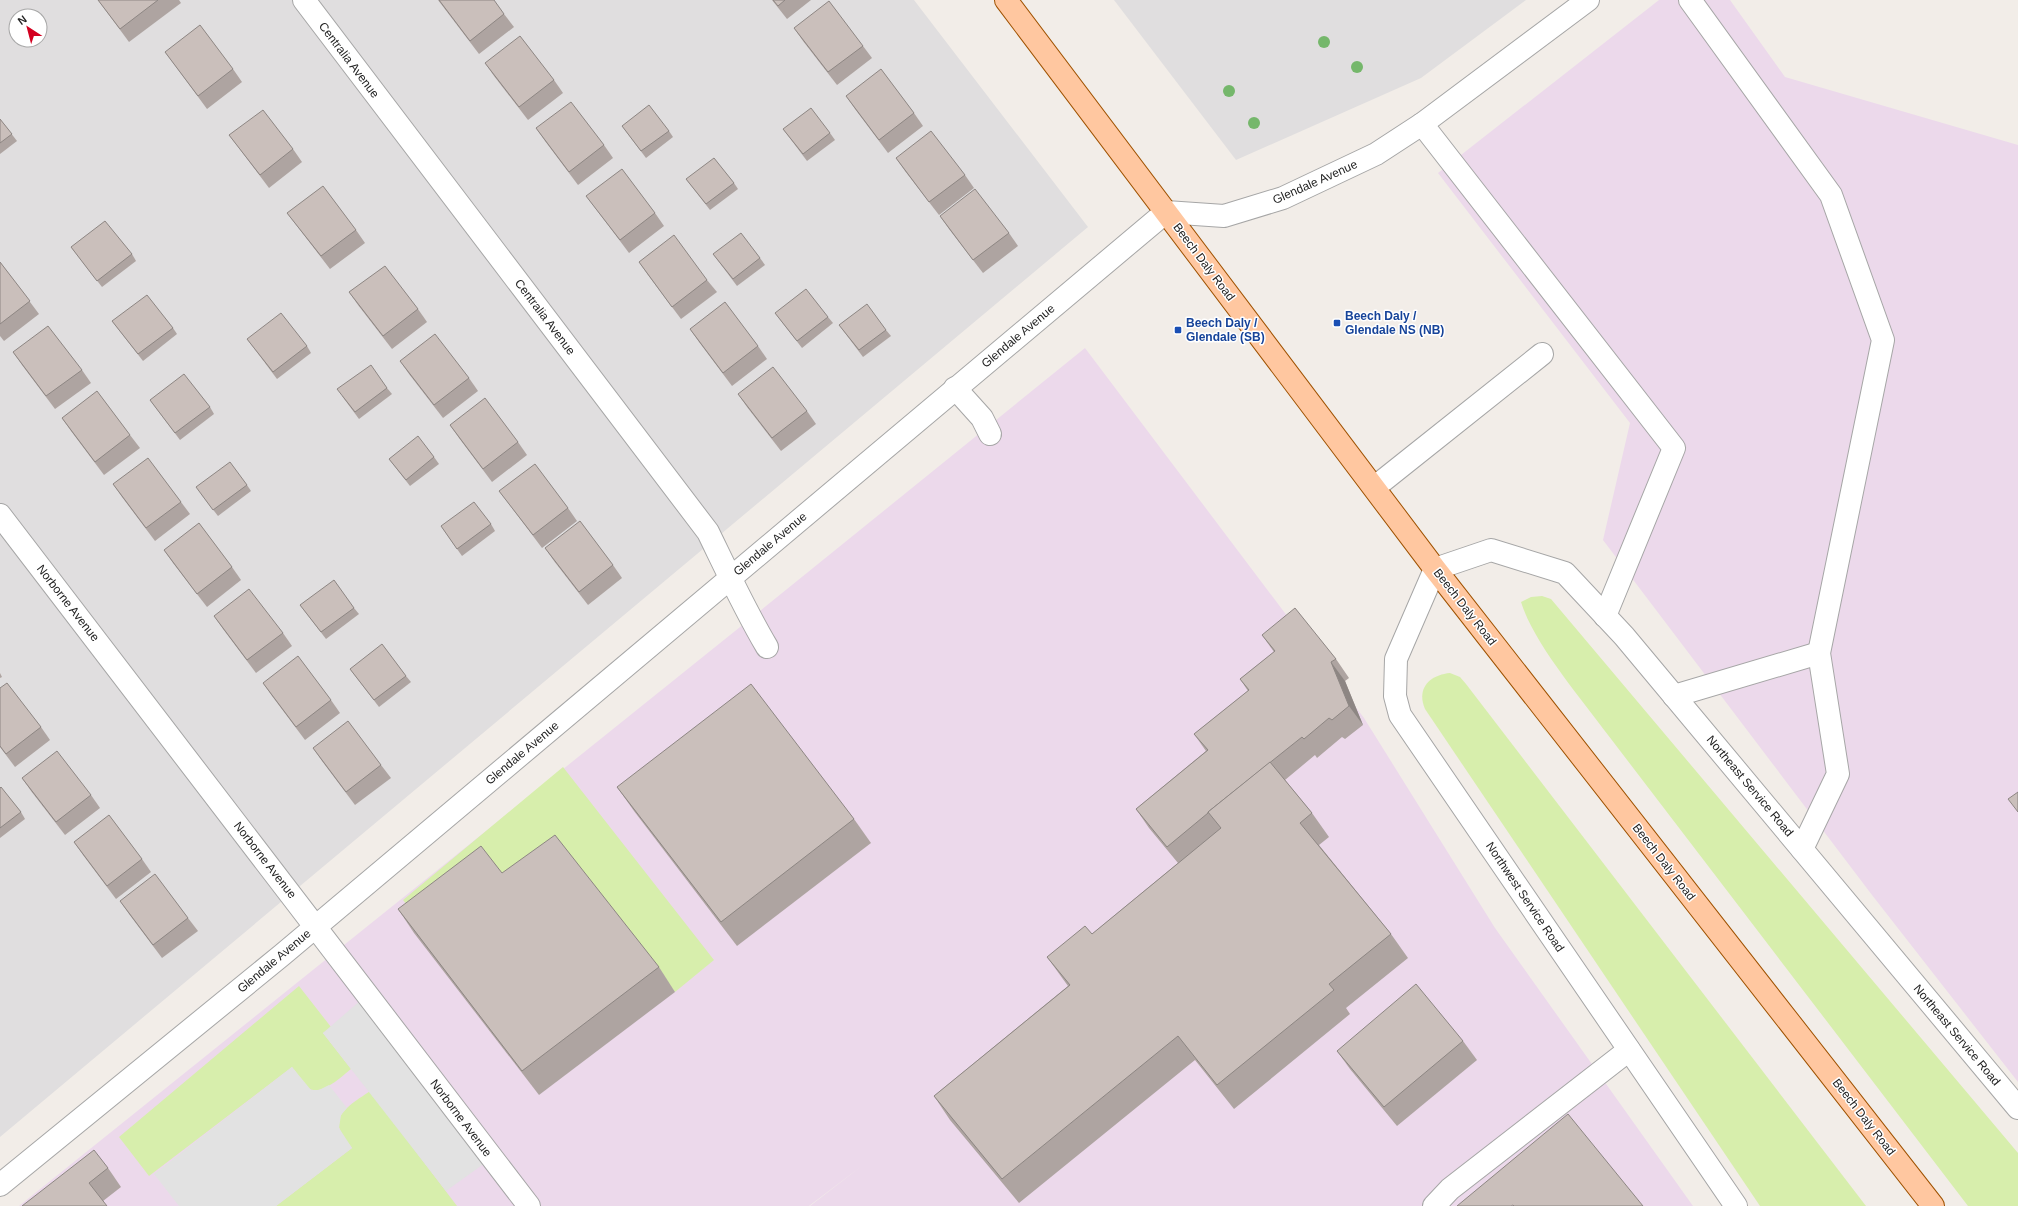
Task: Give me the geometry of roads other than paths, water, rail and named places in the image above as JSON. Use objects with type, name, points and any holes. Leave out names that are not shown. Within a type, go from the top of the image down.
[{"type":"main road","name":"Beech Daly Road","points":[[1006,0],[1375,487],[1435,569],[1934,1206]]},
{"type":"street","name":"Centralia Avenue","points":[[304,0],[708,532],[731,577],[745,610],[767,647]]},
{"type":"street","name":"Glendale Avenue","points":[[0,1185],[316,926],[1166,212],[1224,216],[1283,198],[1376,154],[1422,124],[1588,0]]},
{"type":"street","points":[[1690,0],[1831,195],[1883,340],[1819,653],[1838,774],[1802,849]]},
{"type":"street","points":[[1422,124],[1674,448],[1605,616]]},
{"type":"street","points":[[1375,487],[1542,354]]},
{"type":"street","points":[[955,388],[982,418],[990,434]]},
{"type":"street","name":"Norborne Avenue","points":[[0,515],[529,1206]]},
{"type":"street","name":"Northeast Service Road","points":[[1435,569],[1491,550],[1565,573],[1605,616],[1674,696],[2018,1108]]},
{"type":"street","name":"Northwest Service Road","points":[[1435,569],[1396,659],[1395,696],[1400,715],[1736,1206]]},
{"type":"street","points":[[1674,696],[1819,653]]},
{"type":"street","points":[[1434,1206],[1450,1189],[1629,1050]]},
{"type":"place","name":"Beech Daly / Glendale NS (NB)","points":[[1337,323]]},
{"type":"place","name":"Beech Daly / Glendale (SB)","points":[[1178,330]]}]
